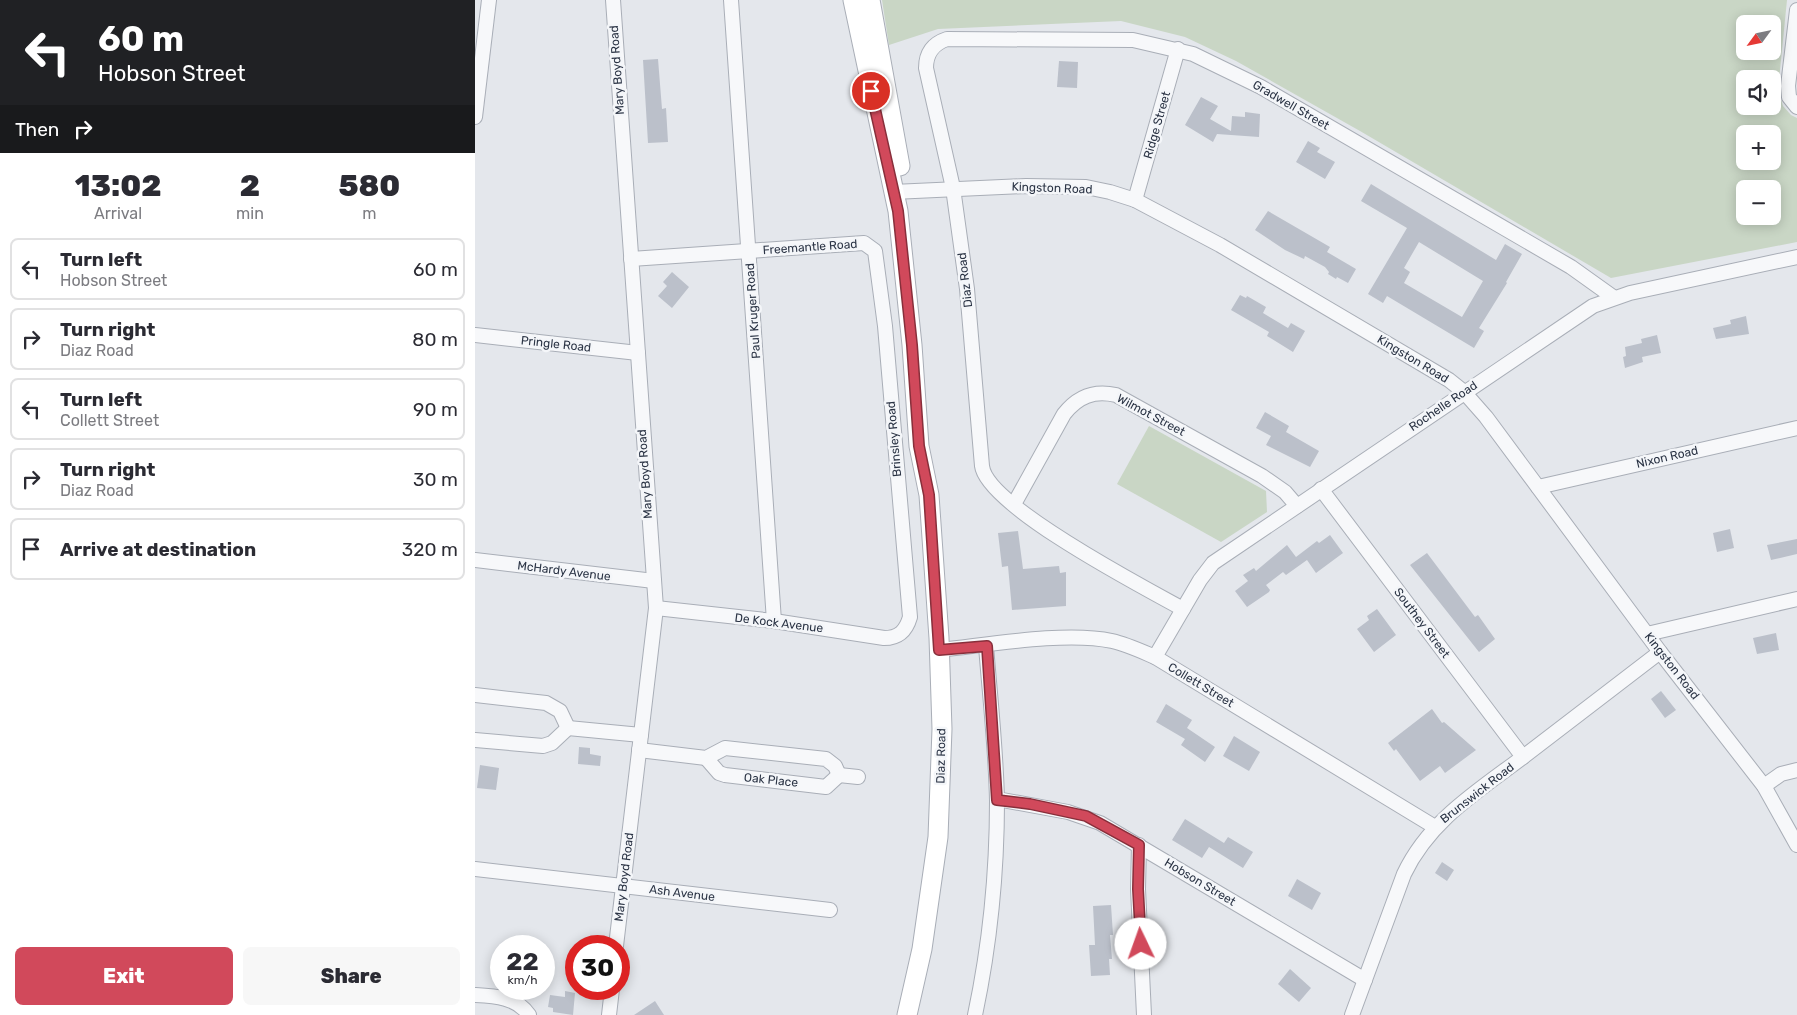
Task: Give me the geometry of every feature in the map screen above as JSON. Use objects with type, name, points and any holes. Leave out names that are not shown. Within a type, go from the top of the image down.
[{"type":"street","points":[[475,117],[489,0]]},
{"type":"street","name":"Mary Boyd Road","points":[[613,0],[656,608],[617,935]]},
{"type":"street","name":"Paul Kruger Road","points":[[731,0],[774,622]]},
{"type":"street","name":"Diaz Road","points":[[853,0],[899,192],[919,291],[932,451],[932,474],[929,495],[942,729],[938,837],[922,949],[907,1015]]},
{"type":"street","name":"Diaz Road","points":[[870,0],[899,192]]},
{"type":"street","points":[[1794,105],[1788,86],[1797,10]]},
{"type":"street","name":"Gradwell Street","points":[[932,47],[947,39],[1133,40],[1178,49],[1209,60],[1261,87],[1571,267],[1613,298]]},
{"type":"street","name":"Diaz Road","points":[[932,47],[926,59],[926,68],[953,188],[967,289],[983,472],[988,481],[1014,504]]},
{"type":"street","name":"Ridge Street","points":[[1135,200],[1178,49]]},
{"type":"street","name":"Kingston Road","points":[[899,192],[1026,186],[1086,187],[1135,200],[1220,246],[1449,380],[1464,392],[1486,417],[1660,652],[1764,786],[1797,845]]},
{"type":"street","name":"Freemantle Road","points":[[631,259],[863,243],[868,245]]},
{"type":"street","name":"Brinsley Road","points":[[868,245],[875,251],[878,262],[910,617],[906,628],[901,634]]},
{"type":"street","name":"Rochelle Road","points":[[1155,657],[1200,580],[1213,563],[1593,306],[1613,298],[1797,257]]},
{"type":"street","name":"Pringle Road","points":[[475,335],[638,353]]},
{"type":"street","name":"Wilmot Street","points":[[1014,504],[1068,408],[1082,396],[1104,392],[1116,395],[1262,476],[1285,492],[1297,506]]},
{"type":"street","name":"Nixon Road","points":[[1538,487],[1797,428]]},
{"type":"street","name":"Southey Street","points":[[1321,489],[1523,757]]},
{"type":"street","points":[[1014,504],[1081,552],[1183,608]]},
{"type":"street","name":"McHardy Avenue","points":[[475,560],[654,581]]},
{"type":"street","points":[[1647,634],[1797,599]]},
{"type":"street","name":"De Kock Avenue","points":[[656,608],[774,622],[884,638],[901,634]]},
{"type":"street","name":"Collett Street","points":[[939,650],[1093,638],[1119,643],[1155,657],[1435,827]]},
{"type":"street","points":[[975,1015],[992,920],[997,800],[987,646]]},
{"type":"street","name":"Brunswick Road","points":[[1352,1015],[1404,874],[1412,858],[1435,827],[1450,812],[1660,652]]},
{"type":"street","points":[[475,695],[546,703],[560,711],[568,728]]},
{"type":"street","points":[[475,740],[543,746],[552,743],[568,728],[641,735]]},
{"type":"street","points":[[639,750],[706,758],[725,748],[826,759],[835,766],[839,775],[858,777]]},
{"type":"street","name":"Oak Place","points":[[706,758],[719,773],[725,775],[826,787],[839,775]]},
{"type":"street","points":[[1764,786],[1781,774],[1797,770]]},
{"type":"street","name":"Hobson Street","points":[[997,800],[1030,804],[1086,816],[1139,845],[1365,980]]},
{"type":"street","points":[[1139,845],[1138,889],[1144,1015]]},
{"type":"street","name":"Ash Avenue","points":[[475,869],[830,910]]},
{"type":"street","points":[[475,995],[513,1000],[522,1006],[529,1015]]},
{"type":"street","points":[[609,1015],[610,1000]]},
{"type":"green space","points":[[882,0],[1787,0],[1781,60],[1780,70],[1736,70],[1736,115],[1781,115],[1781,100],[1783,106],[1791,115],[1797,118],[1797,242],[1611,278],[1360,131],[1236,61],[1185,37],[1121,21],[938,29],[889,45]]},
{"type":"green space","points":[[1149,426],[1266,491],[1267,512],[1221,542],[1117,484]]},
{"type":"building","points":[[658,59],[662,109],[666,108],[668,142],[648,143],[643,60]]},
{"type":"building","points":[[1059,61],[1078,62],[1077,88],[1057,87]]},
{"type":"building","points":[[1201,97],[1218,106],[1210,119],[1231,131],[1232,116],[1245,117],[1245,112],[1260,114],[1259,137],[1217,134],[1213,142],[1185,125]]},
{"type":"building","points":[[1308,141],[1320,148],[1317,152],[1335,162],[1325,179],[1296,162]]},
{"type":"building","points":[[1371,184],[1496,260],[1505,244],[1522,254],[1507,283],[1479,328],[1484,331],[1474,348],[1387,296],[1383,303],[1368,294],[1407,228],[1361,201]],"holes":[[[1419,242],[1483,281],[1462,317],[1404,283],[1410,272],[1404,268]]]},
{"type":"building","points":[[1268,211],[1330,247],[1327,252],[1356,269],[1348,283],[1328,274],[1329,272],[1325,267],[1305,256],[1304,259],[1285,250],[1255,230]]},
{"type":"building","points":[[672,272],[689,287],[672,308],[658,296],[667,286],[663,282]]},
{"type":"building","points":[[1240,295],[1246,298],[1247,296],[1266,307],[1263,313],[1288,328],[1291,323],[1305,331],[1293,352],[1267,336],[1269,332],[1231,310]]},
{"type":"building","points":[[1746,316],[1749,334],[1716,339],[1713,328],[1731,324],[1730,320]]},
{"type":"building","points":[[1657,335],[1661,353],[1642,357],[1643,362],[1625,368],[1623,357],[1626,356],[1625,347],[1642,343],[1641,339]]},
{"type":"building","points":[[1265,412],[1289,426],[1286,432],[1319,451],[1310,467],[1266,445],[1271,436],[1256,428]]},
{"type":"building","points":[[1730,529],[1734,548],[1717,552],[1713,533]]},
{"type":"building","points":[[1018,531],[1023,569],[1059,566],[1060,573],[1066,572],[1066,606],[1012,610],[1008,566],[1002,567],[998,533]]},
{"type":"building","points":[[1330,535],[1343,553],[1316,573],[1307,560],[1286,575],[1283,572],[1266,585],[1270,590],[1269,592],[1247,607],[1235,591],[1248,581],[1243,575],[1254,568],[1256,571],[1287,545],[1296,557],[1317,541],[1319,543]]},
{"type":"building","points":[[1797,539],[1797,554],[1771,560],[1767,545]]},
{"type":"building","points":[[1427,553],[1475,617],[1478,615],[1495,639],[1479,652],[1410,565]]},
{"type":"building","points":[[1377,609],[1396,635],[1374,652],[1357,629],[1369,620],[1367,616]]},
{"type":"building","points":[[1776,633],[1779,650],[1757,654],[1753,638]]},
{"type":"building","points":[[1661,691],[1676,710],[1665,718],[1651,699]]},
{"type":"building","points":[[1166,704],[1192,720],[1187,728],[1215,747],[1205,762],[1181,745],[1185,739],[1156,722]]},
{"type":"building","points":[[1432,709],[1442,723],[1444,722],[1476,750],[1445,773],[1440,766],[1420,781],[1396,749],[1394,751],[1388,743]]},
{"type":"building","points":[[1234,736],[1260,752],[1249,771],[1223,756]]},
{"type":"building","points":[[579,747],[590,748],[590,754],[601,756],[600,766],[578,764]]},
{"type":"building","points":[[480,765],[499,768],[496,790],[477,788]]},
{"type":"building","points":[[1185,819],[1224,843],[1228,837],[1253,852],[1243,868],[1209,847],[1202,858],[1172,840]]},
{"type":"building","points":[[1442,862],[1454,870],[1447,881],[1435,873]]},
{"type":"building","points":[[1297,879],[1321,893],[1312,910],[1288,896]]},
{"type":"building","points":[[1111,905],[1113,935],[1110,935],[1112,959],[1109,959],[1110,975],[1091,976],[1089,945],[1095,945],[1093,906]]},
{"type":"building","points":[[1290,969],[1311,988],[1299,1002],[1278,984]]},
{"type":"building","points":[[555,996],[565,997],[565,1000],[574,1000],[573,1015],[553,1012],[553,1008],[548,1007],[549,1000],[555,1000]]},
{"type":"building","points":[[655,1001],[664,1015],[634,1015]]},
{"type":"route","points":[[871,91],[898,211],[912,345],[919,446],[923,474],[929,495],[939,650],[987,646],[997,800],[1030,804],[1086,816],[1139,845],[1138,889],[1141,944]]}]
